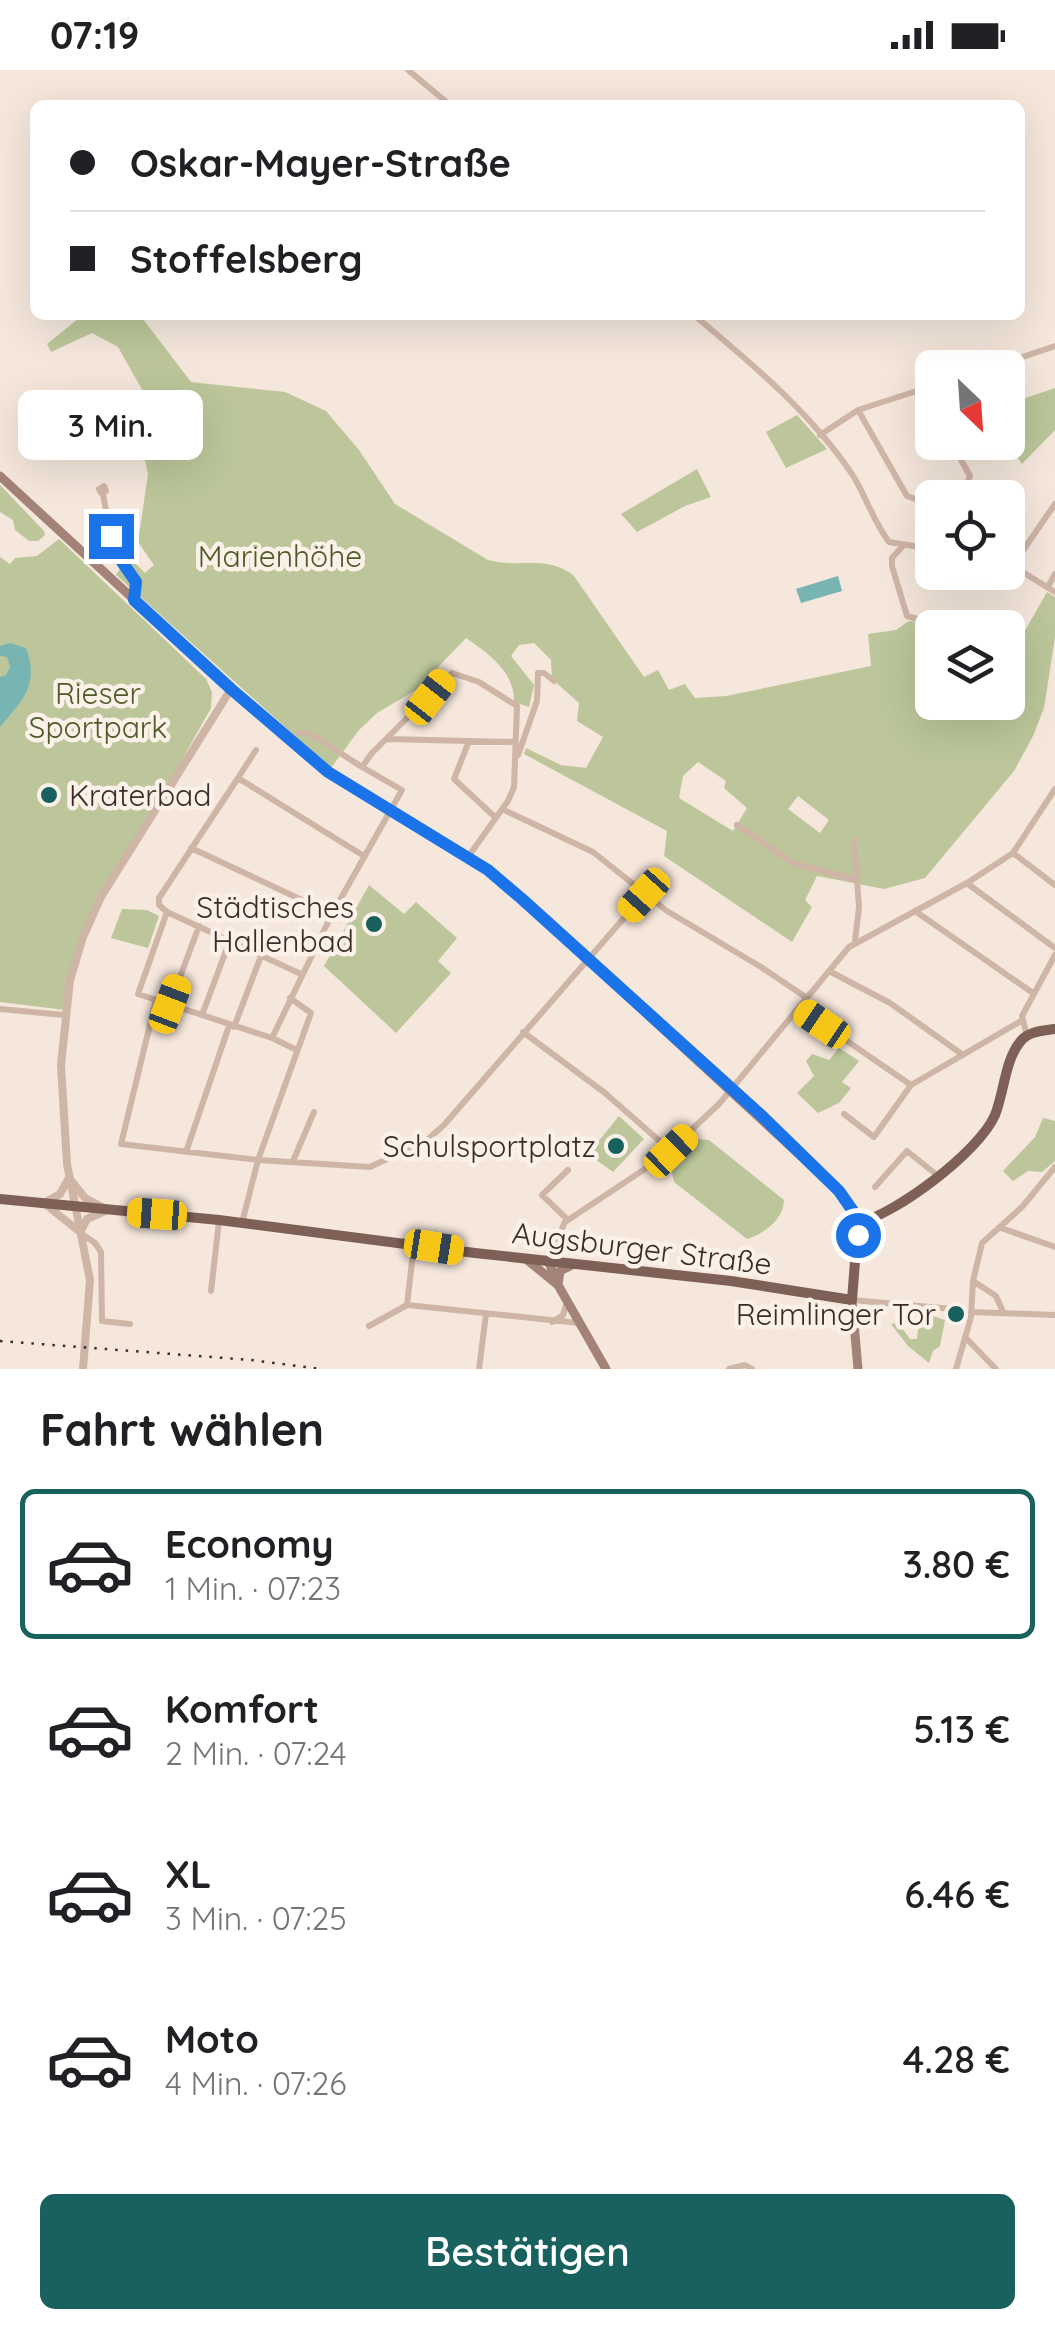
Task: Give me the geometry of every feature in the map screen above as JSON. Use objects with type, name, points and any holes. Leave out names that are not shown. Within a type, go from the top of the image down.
[{"type":"main road","points":[[1,477],[231,689],[328,772],[488,870],[839,1191],[854,1210],[858,1223],[852,1300],[858,1369]]},
{"type":"main road","points":[[858,1223],[892,1211],[964,1154],[988,1127],[1016,1048],[1027,1036],[1055,1029]]},
{"type":"main road","name":"Augsburger Straße","points":[[0,1199],[219,1220],[731,1281],[852,1300]]},
{"type":"main road","points":[[525,1258],[558,1285]]},
{"type":"main road","points":[[548,1260],[606,1369]]},
{"type":"main road","points":[[558,1285],[560,1271],[575,1264]]},
{"type":"street","points":[[408,70],[444,100]]},
{"type":"street","points":[[700,320],[768,376],[820,435],[862,490],[889,542],[915,547]]},
{"type":"street","points":[[1025,356],[1055,346]]},
{"type":"street","points":[[820,435],[858,410],[915,392]]},
{"type":"street","points":[[858,410],[907,496],[915,499]]},
{"type":"street","points":[[104,494],[118,556],[136,582],[134,600]]},
{"type":"street","points":[[1025,544],[1055,504]]},
{"type":"street","points":[[1047,514],[1055,520]]},
{"type":"street","points":[[902,546],[892,558],[892,566],[907,616],[915,618]]},
{"type":"street","points":[[1025,574],[1051,590],[1055,574]]},
{"type":"street","points":[[516,761],[537,701],[538,674],[544,673],[554,681]]},
{"type":"street","points":[[362,766],[452,674],[479,682],[517,706],[514,788],[468,858]]},
{"type":"street","points":[[84,1365],[90,1280],[69,1178],[62,1083],[64,1015],[80,948],[101,897],[231,689]]},
{"type":"street","points":[[272,1038],[332,914],[402,790],[310,734],[299,733]]},
{"type":"street","points":[[386,739],[514,742]]},
{"type":"street","points":[[470,740],[454,779],[496,818]]},
{"type":"street","points":[[256,750],[159,898],[159,905],[301,974]]},
{"type":"street","points":[[238,778],[364,856]]},
{"type":"street","points":[[548,1260],[554,1241],[568,1220],[671,1151],[732,1090],[852,945],[1014,854],[1054,795]]},
{"type":"street","points":[[502,809],[593,852],[644,895],[806,998]]},
{"type":"street","points":[[737,825],[793,863],[858,880]]},
{"type":"street","points":[[852,945],[859,906],[854,840]]},
{"type":"street","points":[[191,848],[332,914]]},
{"type":"street","points":[[1014,854],[1055,885]]},
{"type":"street","points":[[844,1114],[874,1137],[911,1085],[1021,1021],[1055,952],[967,883]]},
{"type":"street","points":[[156,1000],[121,1144],[258,1160],[370,1167],[426,1140],[446,1122],[644,895]]},
{"type":"street","points":[[915,911],[1033,993]]},
{"type":"street","points":[[167,912],[138,994],[272,1038],[296,1052]]},
{"type":"street","points":[[170,1004],[199,926]]},
{"type":"street","points":[[202,1016],[230,940]]},
{"type":"street","points":[[186,1152],[261,956]]},
{"type":"street","points":[[829,971],[900,1010],[963,1055]]},
{"type":"street","points":[[242,1223],[258,1160],[311,1013],[290,998]]},
{"type":"street","points":[[799,1008],[911,1085]]},
{"type":"street","points":[[0,1009],[64,1015]]},
{"type":"street","points":[[1021,1021],[1027,1036]]},
{"type":"street","points":[[522,1032],[606,1093],[671,1151]]},
{"type":"street","points":[[293,1162],[314,1112]]},
{"type":"street","points":[[875,1187],[907,1151],[937,1175]]},
{"type":"street","points":[[956,1369],[982,1244],[1053,1174],[1055,1167]]},
{"type":"street","points":[[568,1170],[542,1194],[568,1220]]},
{"type":"street","points":[[69,1178],[60,1194],[44,1204],[95,1242],[101,1252],[102,1321],[130,1324]]},
{"type":"street","points":[[69,1178],[84,1197],[107,1210]]},
{"type":"street","points":[[80,1234],[86,1220],[107,1210]]},
{"type":"street","points":[[211,1291],[219,1220]]},
{"type":"street","points":[[1001,1228],[1055,1247]]},
{"type":"street","points":[[407,1305],[414,1244]]},
{"type":"street","points":[[972,1281],[996,1296],[1003,1312]]},
{"type":"street","points":[[814,1295],[814,1317],[834,1309]]},
{"type":"street","name":"Augsburger Straße","points":[[852,1300],[952,1310]]},
{"type":"street","points":[[551,1322],[562,1315],[567,1302]]},
{"type":"street","points":[[369,1326],[407,1305],[579,1322]]},
{"type":"street","points":[[970,1312],[1055,1315]]},
{"type":"street","points":[[478,1369],[486,1314]]},
{"type":"street","points":[[965,1336],[996,1369]]},
{"type":"street","points":[[729,1369],[745,1364],[752,1369]]},
{"type":"green space","name":"Marienhöhe","points":[[77,320],[144,320],[191,382],[285,392],[326,411],[359,450],[395,504],[488,560],[564,569],[574,576],[644,677],[658,670],[669,690],[685,684],[695,698],[726,696],[871,666],[868,634],[896,630],[909,621],[915,622],[915,720],[1025,720],[1025,629],[1047,592],[1055,597],[1055,637],[1044,708],[1033,736],[1014,771],[925,878],[884,889],[817,876],[805,900],[812,907],[792,942],[664,856],[667,831],[524,754],[526,748],[561,765],[586,768],[603,737],[577,721],[579,703],[552,679],[551,660],[534,643],[519,645],[511,656],[534,685],[529,707],[514,702],[505,673],[492,657],[466,638],[416,690],[377,713],[359,730],[331,768],[116,575],[128,556],[145,573],[154,565],[138,542],[148,474],[143,451],[148,400],[118,347],[92,333],[51,352],[47,344]],"holes":[[[698,762],[726,781],[724,788],[747,808],[733,831],[679,798],[683,776]],[[798,796],[829,820],[820,833],[788,809]]]},
{"type":"green space","points":[[1055,388],[1055,430],[1022,464],[1019,460],[1025,460],[1025,398]]},
{"type":"green space","points":[[797,415],[827,449],[786,468],[766,432]]},
{"type":"green space","points":[[697,469],[711,497],[637,532],[621,514]]},
{"type":"green space","points":[[0,485],[44,531],[38,541],[29,541],[15,530],[13,520],[0,512]]},
{"type":"green space","name":"Rieser Sportpark","points":[[59,539],[206,679],[212,692],[211,708],[83,937],[65,1010],[0,1002],[0,557],[10,564],[15,558],[37,556]]},
{"type":"green space","points":[[369,885],[404,914],[416,902],[457,938],[438,961],[451,973],[396,1033],[324,966]]},
{"type":"green space","points":[[122,909],[147,910],[159,916],[148,948],[111,938]]},
{"type":"green space","points":[[839,1048],[859,1061],[842,1082],[851,1088],[839,1103],[818,1113],[797,1093],[814,1076],[806,1061],[812,1054],[829,1060]]},
{"type":"green space","name":"Schulsportplatz","points":[[619,1116],[644,1139],[613,1172],[588,1154]]},
{"type":"green space","points":[[1043,1118],[1055,1121],[1055,1161],[1042,1172],[1028,1171],[1013,1181],[1003,1171],[1035,1137]]},
{"type":"green space","points":[[699,1139],[709,1140],[784,1200],[781,1213],[766,1229],[747,1239],[674,1182],[671,1168]]},
{"type":"green space","points":[[920,1312],[945,1320],[940,1346],[933,1351],[929,1363],[908,1346],[891,1324],[898,1323],[910,1339],[917,1339]]},
{"type":"water","points":[[838,576],[842,591],[801,603],[796,589]]},
{"type":"water","points":[[10,643],[26,648],[30,682],[22,700],[0,727],[0,677],[10,667],[7,657],[0,656],[0,646]]},
{"type":"railway","points":[[0,1341],[321,1369]]},
{"type":"place","name":"Kraterbad","points":[[49,795]]},
{"type":"place","name":"Städtisches Hallenbad","points":[[374,924]]},
{"type":"place","name":"Schulsportplatz","points":[[616,1146]]},
{"type":"place","name":"Reimlinger Tor","points":[[956,1314]]},
{"type":"route","points":[[111,536],[118,556],[136,582],[134,600],[328,772],[488,870],[522,899],[839,1191],[857,1217],[858,1235]]}]
